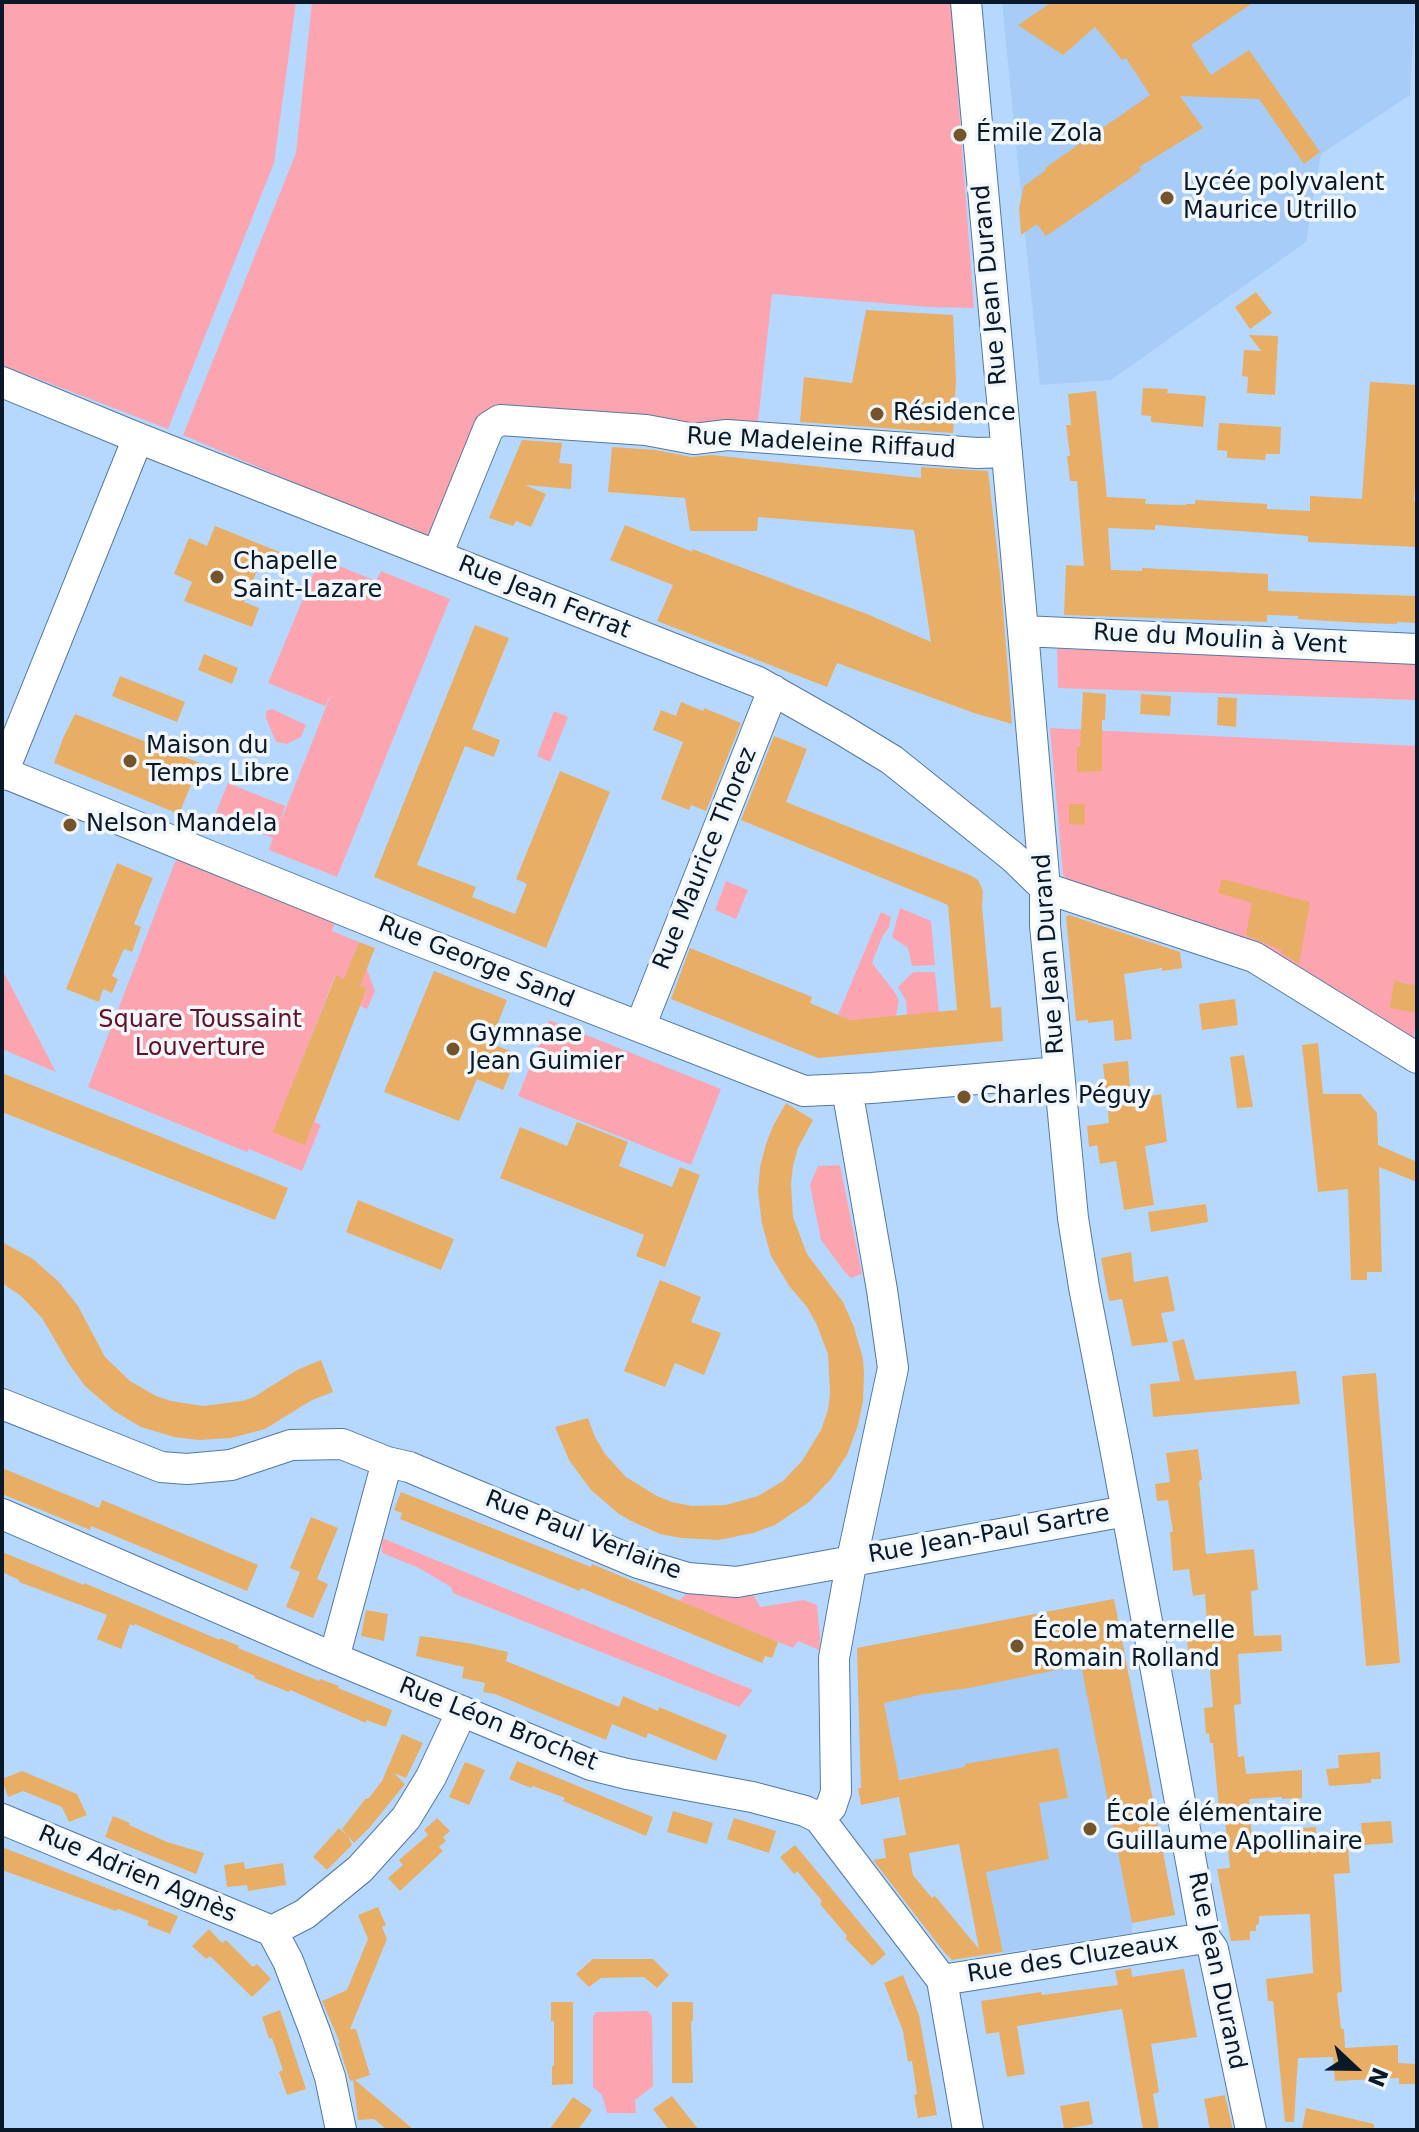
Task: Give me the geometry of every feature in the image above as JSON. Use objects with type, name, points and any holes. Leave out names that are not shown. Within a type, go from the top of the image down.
[{"type":"street","name":"Rue Jean Durand","points":[[966,2],[1073,1218],[1205,1938],[1213,1949],[1251,2130]]},
{"type":"street","name":"Rue Jean Ferrat","points":[[8,384],[758,682],[892,760],[1013,857],[1045,888]]},
{"type":"street","name":"Rue Madeleine Riffaud","points":[[437,555],[489,427],[500,420],[646,430],[694,439],[727,435],[977,453],[1007,452]]},
{"type":"street","points":[[2,773],[138,438]]},
{"type":"street","name":"Rue du Moulin à Vent","points":[[1023,631],[1417,649]]},
{"type":"street","name":"Rue Maurice Thorez","points":[[640,1027],[773,690]]},
{"type":"street","name":"Rue George Sand","points":[[2,773],[804,1091],[1059,1072]]},
{"type":"street","points":[[1045,888],[1254,957],[1417,1058]]},
{"type":"street","points":[[847,1089],[893,1368],[834,1658],[836,1792],[831,1807],[819,1818],[942,1980],[968,2130]]},
{"type":"street","name":"Rue Paul Verlaine","points":[[2,1404],[161,1467],[187,1469],[231,1465],[291,1445],[342,1444],[387,1462],[409,1467],[638,1563],[688,1578],[737,1582],[852,1559]]},
{"type":"street","points":[[334,1658],[387,1462]]},
{"type":"street","name":"Rue Jean-Paul Sartre","points":[[852,1559],[1126,1511]]},
{"type":"street","name":"Rue Léon Brochet","points":[[2,1514],[591,1765],[752,1797],[805,1811],[819,1818]]},
{"type":"street","points":[[341,2130],[320,2047],[288,1961],[272,1931],[305,1914],[360,1869],[406,1818],[431,1777],[462,1711]]},
{"type":"street","name":"Rue Adrien Agnès","points":[[2,1819],[272,1931]]},
{"type":"street","name":"Rue des Cluzeaux","points":[[942,1980],[1205,1938]]},
{"type":"shaded area","name":"Lycée polyvalent Maurice Utrillo","points":[[1002,2],[1415,2],[1410,95],[1321,154],[1306,242],[1111,380],[1040,385]]},
{"type":"shaded area","points":[[1114,1599],[1126,1658],[1116,1660],[1120,1676],[1129,1674],[1159,1830],[1150,1832],[1152,1847],[1162,1846],[1175,1915],[1132,1923],[1132,1933],[1003,1953],[965,1768],[861,1785],[857,1648]]},
{"type":"green space","points":[[2,2],[296,2],[274,163],[168,429],[2,365]]},
{"type":"green space","points":[[312,2],[951,2],[974,308],[772,294],[757,430],[485,418],[431,541],[183,435],[296,153]]},
{"type":"green space","points":[[320,558],[376,581],[381,571],[450,599],[337,877],[269,850],[273,838],[215,815],[228,783],[285,806],[280,823],[332,692],[325,706],[268,683]]},
{"type":"green space","points":[[1057,649],[1417,660],[1417,700],[1058,688]]},
{"type":"green space","points":[[272,709],[306,725],[301,737],[287,744],[276,742],[266,718],[266,711]]},
{"type":"green space","points":[[554,711],[568,717],[550,762],[537,756]]},
{"type":"green space","points":[[1050,728],[1417,746],[1417,1014],[1413,1040],[1287,964],[1227,932],[1067,879],[1063,875]]},
{"type":"green space","name":"Square Toussaint Louverture","points":[[177,857],[336,920],[332,931],[359,942],[354,954],[370,961],[367,969],[375,991],[367,1009],[360,1006],[367,988],[335,976],[274,1131],[305,1144],[314,1122],[321,1125],[302,1171],[249,1149],[247,1152],[88,1087]]},
{"type":"green space","points":[[726,881],[748,890],[736,919],[715,910]]},
{"type":"green space","points":[[900,908],[931,921],[935,965],[912,966],[908,948],[892,937]]},
{"type":"green space","points":[[881,912],[891,917],[872,963],[899,1001],[896,1016],[850,1020],[838,1015]]},
{"type":"green space","points":[[2,969],[56,1072],[2,1049]]},
{"type":"green space","points":[[917,972],[935,972],[939,1013],[907,1016],[906,1001],[898,987]]},
{"type":"green space","points":[[549,1020],[721,1089],[691,1165],[518,1096]]},
{"type":"green space","points":[[840,1165],[862,1274],[851,1278],[821,1240],[810,1185],[818,1166]]},
{"type":"green space","points":[[382,1538],[753,1690],[739,1707],[453,1593],[451,1587],[417,1567],[382,1553]]},
{"type":"green space","points":[[693,1587],[751,1590],[760,1607],[804,1600],[817,1605],[819,1650],[798,1641],[793,1648],[679,1601]]},
{"type":"green space","points":[[648,2011],[652,2017],[653,2086],[635,2100],[636,2113],[607,2113],[602,2095],[593,2087],[593,2017],[596,2012]]},
{"type":"building","points":[[1052,2],[1254,2],[1191,45],[1211,75],[1249,50],[1320,152],[1304,164],[1259,99],[1180,96],[1203,128],[1139,167],[1141,170],[1129,179],[1046,236],[1037,224],[1021,235],[1019,208],[1024,186],[1150,95],[1126,58],[1122,60],[1095,27],[1063,55],[1018,25]]},
{"type":"building","points":[[1256,292],[1272,313],[1250,329],[1235,307]]},
{"type":"building","points":[[866,310],[953,315],[956,380],[953,433],[800,422],[804,377],[852,383]]},
{"type":"building","points":[[1249,335],[1278,336],[1275,395],[1247,393],[1248,377],[1242,376],[1244,350],[1261,351]]},
{"type":"building","points":[[1370,382],[1417,385],[1414,501],[1417,502],[1417,547],[1308,542],[1308,536],[1155,525],[1155,530],[1108,528],[1111,570],[1142,571],[1142,568],[1268,574],[1268,591],[1417,596],[1417,623],[1363,623],[1267,615],[1267,622],[1064,615],[1066,565],[1084,566],[1077,481],[1070,481],[1067,456],[1070,456],[1066,425],[1071,425],[1068,394],[1096,391],[1107,497],[1146,499],[1145,504],[1186,505],[1195,504],[1195,500],[1267,504],[1267,509],[1310,511],[1310,496],[1362,499]]},
{"type":"building","points":[[1143,388],[1206,396],[1203,427],[1151,422],[1151,416],[1141,415]]},
{"type":"building","points":[[1219,423],[1281,427],[1280,454],[1266,454],[1265,460],[1227,458],[1227,451],[1217,450]]},
{"type":"building","points":[[522,440],[562,443],[559,463],[572,464],[571,489],[525,485],[546,494],[531,527],[516,521],[513,526],[489,518]]},
{"type":"building","points":[[612,447],[921,478],[921,467],[988,471],[1012,724],[837,663],[827,687],[657,621],[673,585],[610,560],[625,525],[867,614],[931,642],[914,530],[758,517],[757,531],[690,531],[685,498],[608,492]]},
{"type":"building","name":"Chapelle Saint-Lazare","points":[[215,526],[282,553],[274,572],[259,566],[244,602],[259,608],[252,627],[184,601],[192,582],[174,574],[189,538],[207,546]]},
{"type":"building","points":[[475,625],[509,638],[472,729],[500,740],[494,757],[465,746],[417,865],[476,887],[472,897],[515,914],[527,884],[516,879],[560,771],[610,792],[546,948],[374,877]]},
{"type":"building","points":[[204,654],[238,668],[232,684],[198,670]]},
{"type":"building","points":[[120,676],[185,702],[177,722],[112,696]]},
{"type":"building","points":[[1083,692],[1106,694],[1105,720],[1102,720],[1102,771],[1077,772]]},
{"type":"building","points":[[1141,694],[1171,696],[1170,716],[1140,714]]},
{"type":"building","points":[[1218,697],[1237,698],[1236,727],[1217,725]]},
{"type":"building","points":[[681,702],[741,723],[706,811],[691,805],[689,810],[661,799],[683,742],[653,730],[661,710],[676,716]]},
{"type":"building","points":[[75,714],[200,763],[179,814],[54,763]]},
{"type":"building","points":[[774,736],[807,749],[786,802],[978,880],[983,891],[991,1008],[1001,1007],[1003,1041],[818,1058],[671,999],[690,948],[812,997],[810,1003],[850,1020],[957,1010],[948,905],[741,820]]},
{"type":"building","points":[[1069,804],[1085,804],[1085,825],[1069,824]]},
{"type":"building","points":[[117,863],[153,878],[134,924],[141,927],[132,952],[124,949],[112,976],[118,979],[112,993],[103,989],[99,1002],[66,989]]},
{"type":"building","points":[[1222,879],[1310,902],[1299,964],[1281,950],[1246,935],[1252,903],[1218,893]]},
{"type":"building","points":[[1069,915],[1180,952],[1182,968],[1124,974],[1132,1039],[1115,1041],[1113,1020],[1076,1021],[1066,917]]},
{"type":"building","points":[[359,942],[375,948],[360,985],[367,988],[305,1145],[273,1132],[336,975],[344,979]]},
{"type":"building","name":"Gymnase Jean Guimier","points":[[434,971],[507,1000],[490,1043],[518,1054],[503,1090],[477,1079],[459,1121],[384,1092]]},
{"type":"building","points":[[1394,981],[1417,986],[1417,1013],[1390,1008]]},
{"type":"building","points":[[1235,999],[1238,1025],[1202,1030],[1199,1004]]},
{"type":"building","points":[[1318,1043],[1323,1094],[1361,1094],[1377,1113],[1378,1145],[1417,1162],[1417,1182],[1379,1167],[1382,1272],[1367,1272],[1367,1280],[1351,1280],[1348,1189],[1318,1192],[1302,1045]]},
{"type":"building","points":[[1244,1055],[1253,1107],[1237,1108],[1230,1057]]},
{"type":"building","points":[[1128,1061],[1130,1089],[1148,1087],[1150,1096],[1161,1094],[1167,1142],[1145,1146],[1154,1205],[1124,1210],[1116,1161],[1100,1164],[1097,1145],[1089,1147],[1087,1126],[1109,1123],[1103,1064]]},
{"type":"building","points":[[2,1073],[288,1188],[275,1220],[2,1112]]},
{"type":"building","points":[[786,1103],[813,1120],[798,1148],[793,1166],[793,1217],[807,1254],[843,1302],[854,1327],[864,1374],[858,1425],[847,1455],[831,1479],[809,1502],[775,1525],[719,1540],[660,1534],[619,1514],[591,1490],[569,1460],[555,1427],[588,1418],[605,1454],[626,1477],[657,1496],[692,1506],[726,1505],[758,1496],[783,1481],[802,1461],[821,1430],[828,1410],[828,1354],[807,1307],[771,1256],[762,1224],[758,1191],[766,1144]]},
{"type":"building","points":[[577,1122],[628,1142],[619,1166],[672,1187],[680,1167],[700,1175],[665,1267],[636,1256],[644,1235],[500,1178],[520,1127],[567,1146]]},
{"type":"building","points":[[358,1200],[454,1239],[441,1270],[346,1232]]},
{"type":"building","points":[[1206,1204],[1208,1222],[1151,1232],[1148,1212]]},
{"type":"building","points":[[2,1242],[33,1259],[59,1282],[78,1306],[105,1357],[130,1381],[156,1396],[203,1406],[242,1401],[321,1360],[333,1392],[312,1400],[265,1429],[231,1438],[199,1440],[174,1437],[141,1427],[114,1411],[85,1386],[42,1318],[21,1296],[2,1283]]},
{"type":"building","points":[[1131,1252],[1134,1282],[1168,1276],[1175,1311],[1161,1313],[1168,1342],[1132,1346],[1122,1299],[1109,1301],[1101,1258]]},
{"type":"building","points":[[660,1280],[701,1297],[691,1322],[721,1333],[704,1375],[675,1363],[665,1387],[624,1371]]},
{"type":"building","points":[[1184,1339],[1195,1380],[1296,1371],[1300,1404],[1153,1417],[1150,1384],[1180,1381],[1172,1342]]},
{"type":"building","points":[[1376,1373],[1400,1663],[1366,1666],[1342,1376]]},
{"type":"building","points":[[1198,1449],[1206,1554],[1254,1549],[1258,1590],[1251,1591],[1254,1636],[1281,1635],[1282,1651],[1238,1654],[1241,1704],[1234,1705],[1238,1757],[1244,1756],[1246,1774],[1302,1770],[1302,1798],[1249,1799],[1253,1852],[1291,1850],[1289,1829],[1316,1827],[1316,1838],[1321,1838],[1322,1848],[1348,1846],[1350,1873],[1334,1874],[1342,1992],[1337,1993],[1345,2048],[1398,2045],[1398,2063],[1417,2064],[1417,2084],[1399,2084],[1399,2078],[1335,2081],[1333,2057],[1298,2058],[1294,2122],[1285,2122],[1273,2001],[1268,2001],[1266,1979],[1313,1973],[1310,1914],[1259,1916],[1256,1931],[1250,1931],[1250,1940],[1231,1941],[1217,1869],[1230,1868],[1224,1810],[1219,1810],[1213,1743],[1210,1743],[1209,1733],[1206,1734],[1204,1708],[1213,1707],[1209,1658],[1189,1660],[1187,1640],[1208,1638],[1205,1594],[1193,1596],[1189,1569],[1173,1571],[1170,1532],[1173,1532],[1168,1500],[1157,1501],[1155,1484],[1170,1482],[1166,1453]]},
{"type":"building","points":[[2,1468],[99,1508],[102,1500],[258,1565],[247,1591],[91,1526],[90,1530],[2,1494]]},
{"type":"building","points":[[401,1492],[591,1567],[592,1564],[778,1642],[772,1658],[765,1656],[762,1663],[581,1588],[580,1591],[400,1519],[402,1513],[394,1510]]},
{"type":"building","points":[[311,1517],[338,1528],[317,1579],[328,1584],[313,1618],[286,1607],[300,1572],[290,1568]]},
{"type":"building","points":[[2,1552],[392,1710],[386,1727],[366,1720],[366,1723],[254,1678],[135,1624],[130,1624],[121,1649],[97,1639],[107,1615],[19,1582],[2,1572]]},
{"type":"building","points":[[1114,1599],[1175,1915],[1132,1923],[1081,1665],[924,1694],[884,1703],[899,1780],[965,1767],[965,1764],[1058,1748],[1068,1798],[1039,1803],[1049,1859],[986,1872],[1003,1952],[952,1960],[873,1860],[886,1858],[883,1839],[906,1835],[899,1797],[861,1805],[858,1788],[861,1788],[857,1648]],"holes":[[[959,1844],[979,1949],[935,1896],[932,1898],[913,1875],[909,1853]]]},
{"type":"building","points":[[366,1610],[388,1614],[384,1641],[361,1636]]},
{"type":"building","points":[[420,1636],[508,1652],[506,1661],[619,1707],[623,1696],[727,1735],[716,1761],[648,1733],[646,1738],[612,1724],[606,1740],[495,1694],[483,1692],[485,1683],[462,1678],[464,1667],[416,1656]]},
{"type":"building","points":[[402,1734],[423,1743],[406,1778],[394,1773],[405,1784],[354,1843],[342,1829],[382,1781]]},
{"type":"building","points":[[1380,1752],[1381,1779],[1371,1779],[1371,1783],[1329,1786],[1326,1769],[1339,1768],[1338,1755]]},
{"type":"building","points":[[517,1761],[653,1817],[646,1836],[563,1801],[565,1798],[509,1779]]},
{"type":"building","points":[[465,1762],[485,1770],[469,1805],[449,1797]]},
{"type":"building","points":[[22,1771],[77,1794],[87,1815],[69,1822],[62,1807],[23,1791],[8,1797],[2,1779]]},
{"type":"building","points":[[673,1811],[713,1823],[707,1844],[667,1832]]},
{"type":"building","points":[[113,1816],[167,1842],[204,1853],[196,1874],[105,1837]]},
{"type":"building","points":[[437,1818],[450,1831],[439,1847],[443,1851],[400,1891],[388,1878],[403,1865],[399,1860],[428,1835],[424,1830]]},
{"type":"building","points":[[734,1818],[776,1831],[769,1853],[727,1839]]},
{"type":"building","points":[[1391,1821],[1393,1843],[1363,1845],[1361,1823]]},
{"type":"building","points":[[339,1828],[352,1845],[327,1870],[313,1857]]},
{"type":"building","points":[[795,1845],[886,1954],[872,1966],[845,1938],[847,1936],[820,1904],[822,1901],[797,1871],[794,1874],[780,1857]]},
{"type":"building","points":[[2,1847],[178,1916],[170,1934],[147,1925],[149,1921],[118,1909],[116,1911],[2,1870]]},
{"type":"building","points":[[244,1862],[245,1869],[283,1863],[286,1885],[248,1891],[247,1885],[227,1887],[224,1865]]},
{"type":"building","points":[[378,1907],[386,1925],[382,1927],[387,1939],[350,2029],[356,2029],[370,2075],[355,2080],[414,2130],[387,2130],[374,2119],[358,2120],[353,2080],[350,2081],[340,2043],[322,2001],[347,1990],[368,1939],[358,1915]]},
{"type":"building","points":[[209,1929],[222,1943],[226,1940],[253,1967],[257,1964],[271,1979],[252,1997],[210,1956],[206,1959],[192,1946]]},
{"type":"building","points":[[593,1959],[653,1959],[669,1975],[657,1988],[644,1977],[601,1978],[589,1987],[576,1974]]},
{"type":"building","points":[[1131,1968],[1132,1977],[1184,1969],[1197,2037],[1151,2044],[1159,2092],[1153,2094],[1159,2130],[1143,2130],[1122,2009],[1017,2026],[1025,2074],[1007,2077],[999,2032],[986,2034],[981,2001],[1118,1985],[1115,1971]]},
{"type":"building","points":[[903,1975],[919,2015],[937,2115],[918,2118],[912,2061],[908,2062],[903,2031],[884,1983]]},
{"type":"building","points":[[551,2002],[573,2002],[573,2084],[552,2085],[554,2021],[551,2022]]},
{"type":"building","points":[[672,2002],[693,2002],[693,2083],[672,2083]]},
{"type":"building","points":[[280,2010],[306,2089],[287,2095],[279,2072],[283,2070],[262,2017]]},
{"type":"building","points":[[1225,2095],[1233,2130],[1210,2130],[1204,2099]]},
{"type":"building","points":[[672,2096],[699,2130],[669,2130],[653,2109]]},
{"type":"building","points":[[573,2097],[592,2110],[578,2130],[549,2130]]},
{"type":"building","points":[[1089,2101],[1093,2124],[1064,2129],[1060,2106]]},
{"type":"building","points":[[1306,2108],[1374,2124],[1374,2130],[1302,2130]]},
{"type":"place","name":"Émile Zola","points":[[960,135]]},
{"type":"place","name":"Lycée polyvalent Maurice Utrillo","points":[[1167,198]]},
{"type":"place","name":"Résidence","points":[[877,414]]},
{"type":"place","name":"Chapelle Saint-Lazare","points":[[217,577]]},
{"type":"place","name":"Maison du Temps Libre","points":[[130,761]]},
{"type":"place","name":"Nelson Mandela","points":[[70,825]]},
{"type":"place","name":"Gymnase Jean Guimier","points":[[453,1049]]},
{"type":"place","name":"Charles Péguy","points":[[964,1097]]},
{"type":"place","name":"École maternelle Romain Rolland","points":[[1017,1646]]},
{"type":"place","name":"École élémentaire Guillaume Apollinaire","points":[[1090,1829]]}]
